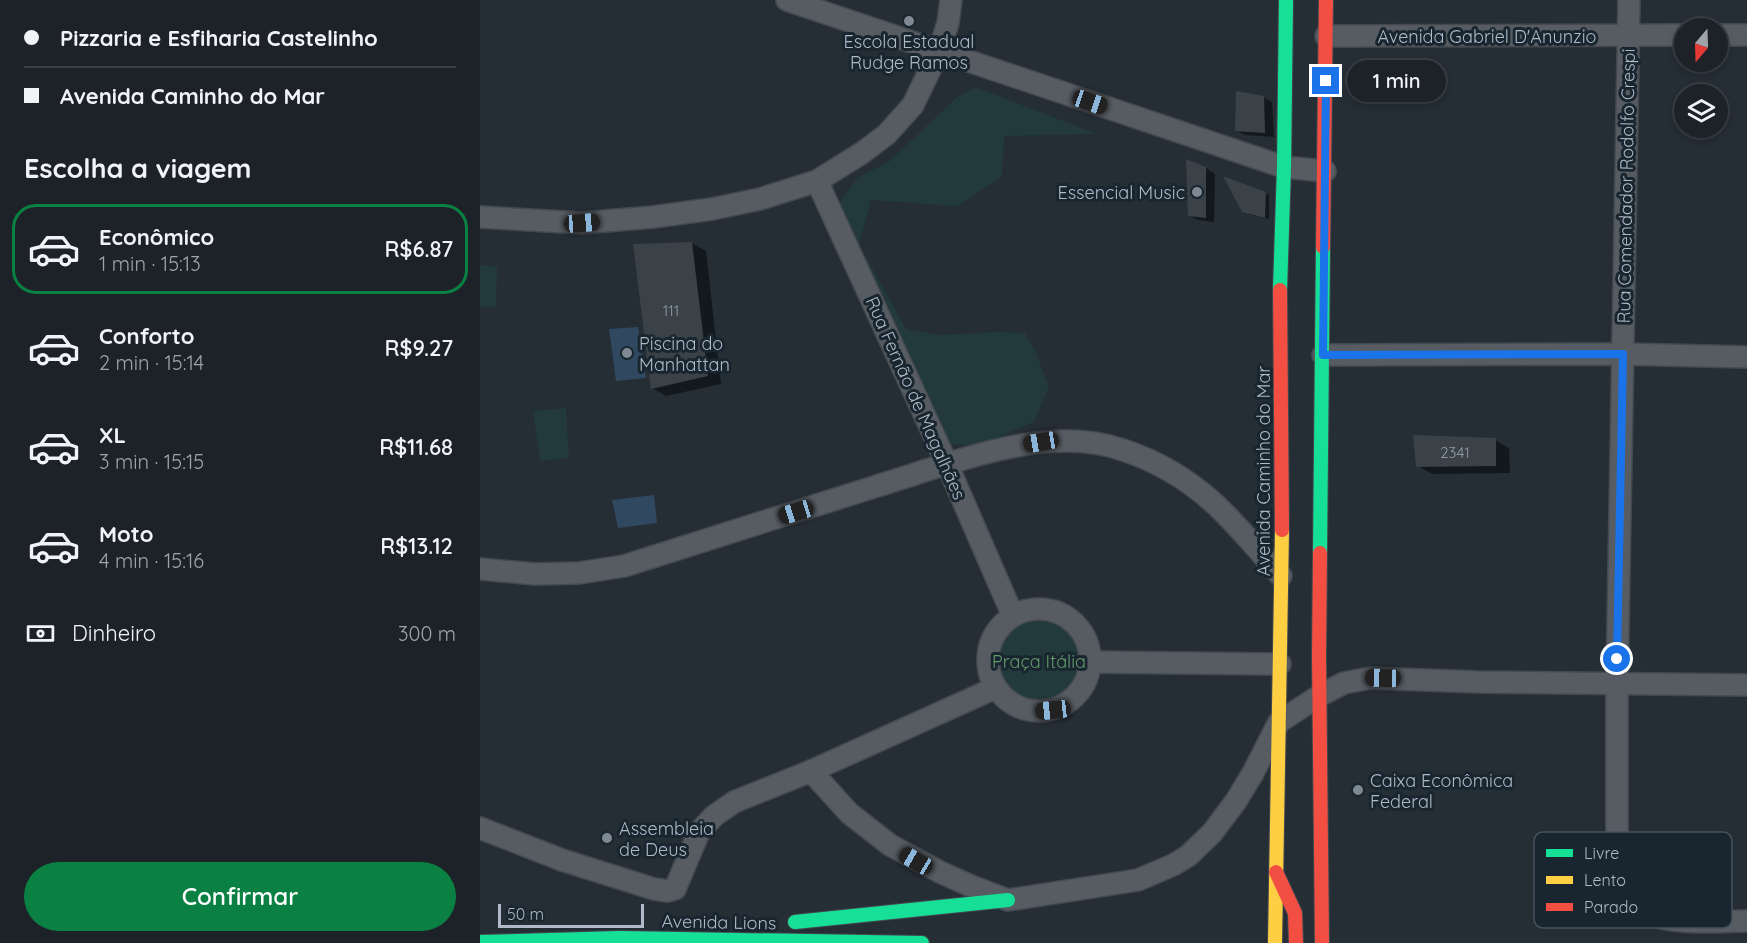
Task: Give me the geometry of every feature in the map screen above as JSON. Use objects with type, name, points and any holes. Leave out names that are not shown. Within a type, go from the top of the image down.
[{"type":"main road","name":"Avenida Caminho do Mar","points":[[1275,943],[1281,576],[1280,289],[1286,0]]},
{"type":"main road","points":[[1322,943],[1319,696],[1326,0]]},
{"type":"main road","points":[[1276,872],[1292,904],[1296,924],[1296,943]]},
{"type":"main road","points":[[779,924],[1008,900]]},
{"type":"main road","points":[[619,938],[755,926]]},
{"type":"main road","name":"Avenida Lions","points":[[480,942],[619,938],[922,943]]},
{"type":"street","points":[[788,0],[1284,167],[1325,171]]},
{"type":"street","points":[[480,217],[582,223],[653,218],[760,199],[817,181],[862,153],[887,134],[913,105],[939,51],[948,23],[951,0]]},
{"type":"street","name":"Rua Comendador Rodolfo Crespi","points":[[1617,832],[1617,683],[1629,0]]},
{"type":"street","name":"Avenida Gabriel D'Anunzio","points":[[1326,36],[1674,35]]},
{"type":"street","points":[[1728,35],[1747,35]]},
{"type":"street","name":"Rua Fernão de Magalhães","points":[[817,181],[947,464],[1013,616]]},
{"type":"street","points":[[1323,355],[1623,354],[1747,357]]},
{"type":"street","points":[[480,569],[546,574],[579,573],[624,566],[947,464],[990,452],[1041,442],[1059,441],[1096,443],[1124,450],[1166,469],[1190,484],[1216,505],[1281,576]]},
{"type":"street","points":[[1043,609],[1058,612],[1072,620],[1083,632],[1089,647],[1091,662],[1088,678],[1080,693],[1068,704],[1053,710],[1037,712],[1021,709],[1006,701],[995,688],[988,673],[987,657],[991,640],[1000,626],[1013,616],[1027,610],[1043,609]]},
{"type":"street","points":[[1091,662],[1280,664]]},
{"type":"street","points":[[811,771],[849,813],[890,845],[940,873],[1008,900],[1138,880],[1173,866],[1188,856],[1212,833],[1236,801],[1253,774],[1279,722],[1344,683],[1370,678],[1478,682],[1747,685]]},
{"type":"street","points":[[480,828],[562,860],[645,886],[661,890],[675,889],[699,832],[714,816],[740,799],[811,771],[995,688]]},
{"type":"street","name":"Rua Comendador Rodolfo Crespi","points":[[1732,921],[1747,921]]},
{"type":"green space","points":[[975,87],[1097,134],[1004,136],[1002,177],[957,206],[871,200],[859,244],[906,329],[938,335],[1025,333],[1036,353],[1049,387],[1034,422],[978,446],[927,442],[824,224],[858,177],[890,161],[956,98]]},
{"type":"green space","points":[[480,265],[497,267],[496,307],[480,307]]},
{"type":"green space","points":[[566,408],[569,458],[540,461],[533,411]]},
{"type":"green space","name":"Praça Itália","points":[[1031,618],[1047,618],[1070,630],[1079,644],[1082,661],[1079,678],[1070,692],[1047,704],[1031,704],[1015,697],[1003,685],[996,669],[996,653],[1003,637],[1015,625]]},
{"type":"water","name":"Piscina do Manhattan","points":[[638,327],[646,378],[616,381],[609,329]]},
{"type":"water","points":[[654,495],[657,523],[618,528],[612,500]]},
{"type":"building","points":[[1236,91],[1264,96],[1265,133],[1235,131]]},
{"type":"building","name":"Essencial Music","points":[[1186,159],[1206,167],[1206,218],[1188,216]]},
{"type":"building","points":[[1223,176],[1266,192],[1265,218],[1242,212]]},
{"type":"building","points":[[692,242],[708,376],[651,389],[633,244]]},
{"type":"building","points":[[1413,435],[1496,438],[1496,466],[1416,467]]},
{"type":"traffic: fast","points":[[1280,290],[1286,0]]},
{"type":"traffic: fast","points":[[1320,553],[1323,247]]},
{"type":"traffic: fast","points":[[795,922],[1008,900]]},
{"type":"traffic: fast","points":[[480,942],[619,938],[922,943]]},
{"type":"traffic: slow","points":[[1275,943],[1282,530]]},
{"type":"traffic: jam","points":[[1323,247],[1326,0]]},
{"type":"traffic: jam","points":[[1280,290],[1282,530]]},
{"type":"traffic: jam","points":[[1320,553],[1322,943]]},
{"type":"traffic: jam","points":[[1276,872],[1295,913],[1296,943]]},
{"type":"place","name":"Escola Estadual Rudge Ramos","points":[[909,21]]},
{"type":"place","name":"Essencial Music","points":[[1197,192]]},
{"type":"place","name":"Piscina do Manhattan","points":[[627,353]]},
{"type":"place","name":"Caixa Econômica Federal","points":[[1358,790]]},
{"type":"place","name":"Assembleia de Deus","points":[[607,838]]},
{"type":"route","points":[[1326,81],[1323,355],[1623,354],[1617,659]]}]
